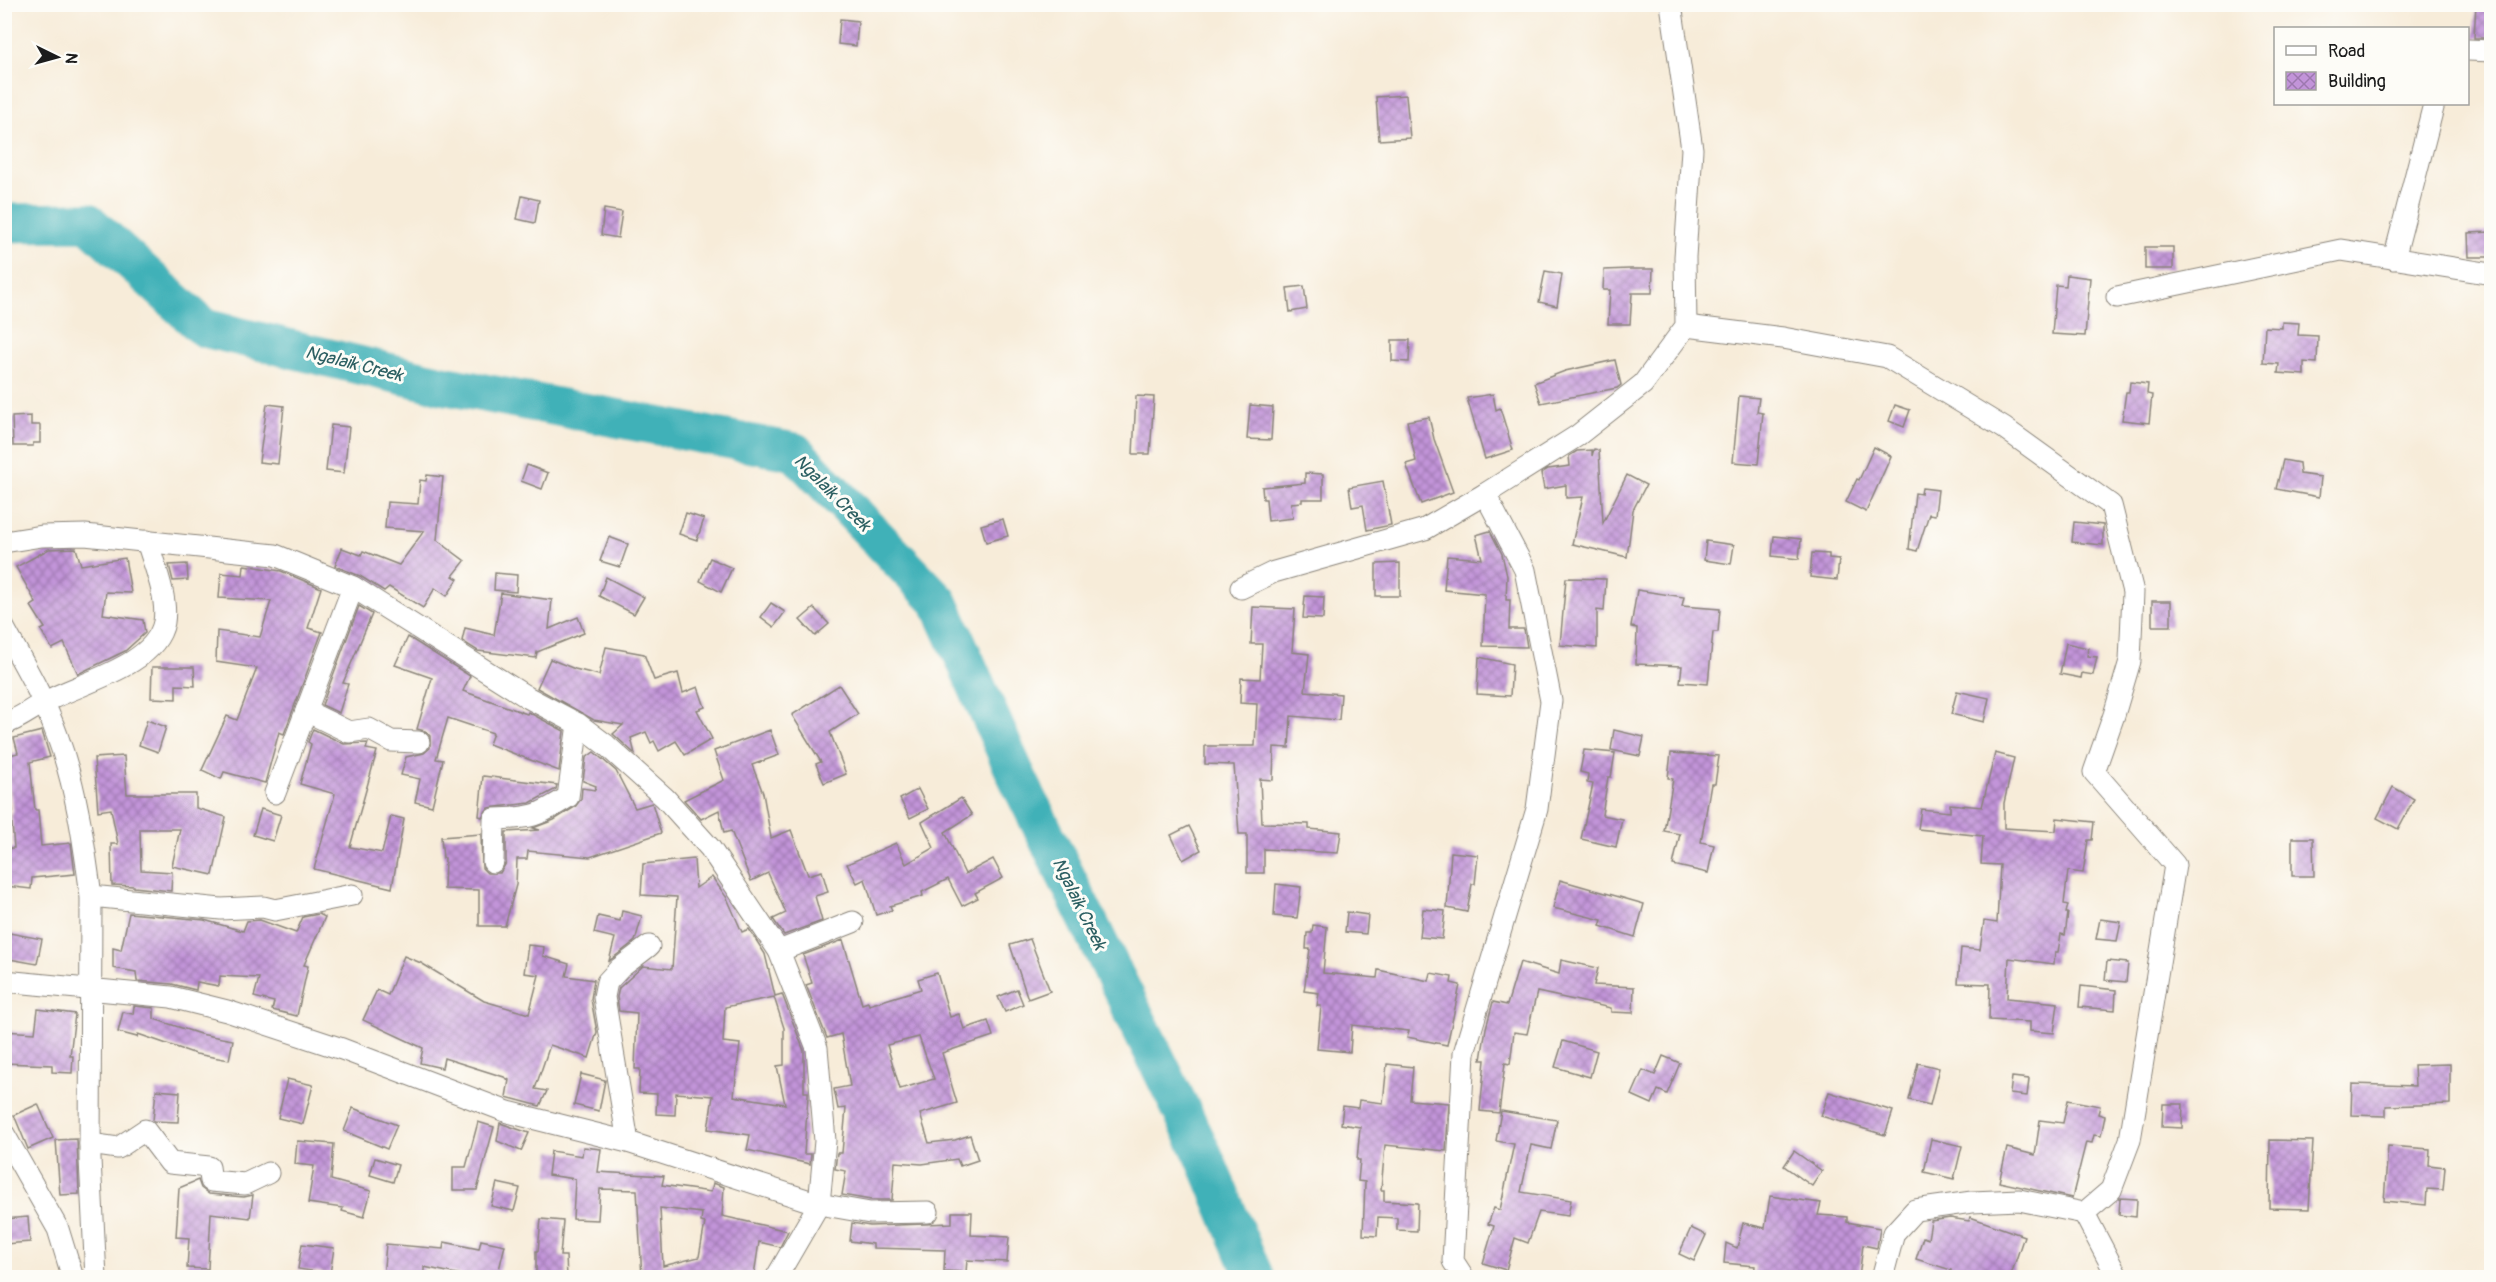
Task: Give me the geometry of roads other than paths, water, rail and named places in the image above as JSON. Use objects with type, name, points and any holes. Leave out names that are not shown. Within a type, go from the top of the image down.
[{"type":"street","points":[[1241,588],[1274,572],[1425,529],[1485,494],[1577,436],[1643,384],[1686,326],[1685,257],[1692,148],[1671,4]]},
{"type":"street","points":[[2469,50],[2492,51]]},
{"type":"street","points":[[2394,259],[2434,105]]},
{"type":"street","points":[[2117,297],[2341,250],[2492,274]]},
{"type":"street","points":[[1686,326],[1784,338],[1887,357],[2004,428],[2111,505],[2133,592],[2130,661],[2094,772],[2175,865],[2130,1140],[2111,1190],[2084,1213]]},
{"type":"street","points":[[1464,1278],[1453,1261],[1464,1053],[1537,809],[1551,701],[1525,570],[1485,494]]},
{"type":"street","points":[[4,542],[42,536],[86,535],[274,555],[352,587],[527,697],[578,724],[606,745],[665,798],[710,848],[779,951],[817,1048],[825,1141],[819,1204],[776,1278]]},
{"type":"street","points":[[4,724],[26,715],[44,702],[138,658],[157,640],[164,621],[163,604],[147,541]]},
{"type":"street","points":[[275,794],[352,587]]},
{"type":"street","points":[[4,628],[44,702],[58,736],[73,792],[91,896],[90,1144],[96,1278]]},
{"type":"street","points":[[306,711],[349,732],[369,729],[390,741],[419,742]]},
{"type":"street","points":[[493,862],[494,819],[524,818],[542,814],[568,797],[578,724]]},
{"type":"street","points":[[91,896],[221,909],[263,907],[285,910],[352,895]]},
{"type":"street","points":[[779,951],[853,922]]},
{"type":"street","points":[[628,1142],[604,997],[607,982],[620,968],[649,946]]},
{"type":"street","points":[[4,981],[171,997],[227,1011],[342,1048],[508,1112],[628,1142],[819,1204],[870,1213],[928,1212]]},
{"type":"street","points":[[90,1144],[118,1148],[145,1130],[170,1163],[209,1167],[211,1180],[245,1184],[268,1173]]},
{"type":"street","points":[[4,1134],[58,1229],[73,1278]]},
{"type":"street","points":[[1882,1278],[1894,1233],[1914,1210],[1972,1202],[2019,1200],[2084,1213]]},
{"type":"street","points":[[2084,1213],[2118,1278]]},
{"type":"waterway","name":"Ngalaik Creek","points":[[4,223],[88,222],[204,328],[442,385],[795,452],[939,602],[1017,777],[1203,1154],[1255,1278]]}]
